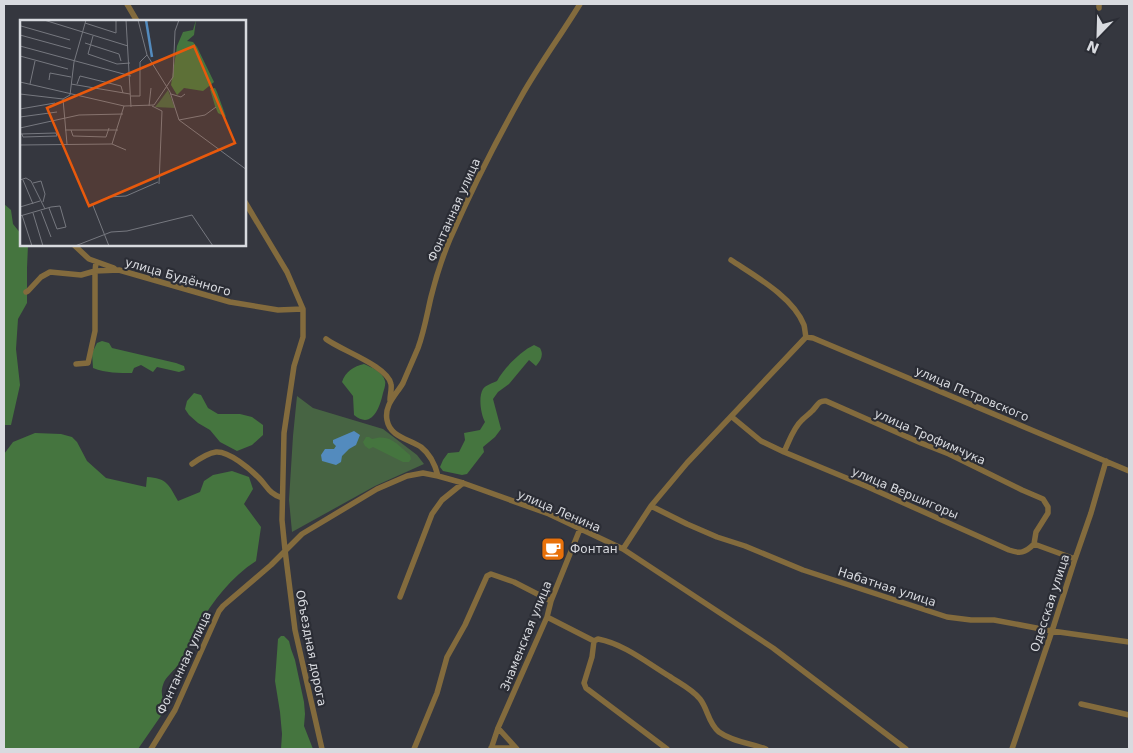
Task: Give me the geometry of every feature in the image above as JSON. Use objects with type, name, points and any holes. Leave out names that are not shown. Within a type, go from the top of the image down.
[{"type":"street","points":[[127,4],[136,20]]},
{"type":"street","name":"Фонтанная улица","points":[[390,402],[399,389],[420,344],[438,269],[450,239],[493,149],[521,96],[580,4]]},
{"type":"street","points":[[246,204],[287,272],[303,310]]},
{"type":"street","points":[[75,246],[89,259],[119,270]]},
{"type":"street","points":[[623,549],[651,506],[687,463],[806,337],[804,325],[794,308],[762,281],[731,260]]},
{"type":"street","points":[[76,364],[88,363],[95,331],[96,262]]},
{"type":"street","name":"улица Будённого","points":[[26,292],[41,277],[50,272],[81,275],[95,271],[119,270],[230,302],[278,310],[303,310]]},
{"type":"street","name":"Объездная дорога","points":[[303,310],[303,337],[294,366],[284,433],[282,527],[295,630],[322,749]]},
{"type":"street","name":"улица Петровского","points":[[806,337],[813,338],[1129,471]]},
{"type":"street","points":[[326,339],[374,366],[386,375],[399,389]]},
{"type":"street","points":[[391,382],[390,402],[386,412],[389,426],[397,435],[425,452],[436,466],[438,476]]},
{"type":"street","name":"улица Трофимчука","points":[[784,452],[801,420],[814,410],[819,402],[822,400],[826,401],[949,454],[1043,499],[1048,507],[1048,513],[1036,532],[1034,544]]},
{"type":"street","name":"улица Вершигоры","points":[[732,417],[761,441],[1009,550],[1018,553],[1024,552],[1034,544]]},
{"type":"street","points":[[192,464],[210,454],[222,452],[251,470],[268,490],[282,498]]},
{"type":"street","name":"Одесская улица","points":[[1012,749],[1091,513],[1106,461]]},
{"type":"street","name":"улица Ленина","points":[[285,550],[302,534],[377,489],[406,476],[423,473],[462,483],[550,514],[623,549],[773,648],[906,749]]},
{"type":"street","points":[[400,597],[432,514],[442,500],[462,483]]},
{"type":"street","name":"Набатная улица","points":[[651,506],[717,538],[745,546],[803,570],[947,617],[994,620],[1052,631],[1129,642]]},
{"type":"street","name":"Знаменская улица","points":[[491,748],[547,617],[551,601],[580,530]]},
{"type":"street","points":[[1034,544],[1075,559]]},
{"type":"street","name":"Фонтанная улица","points":[[151,749],[175,710],[219,611],[271,565],[285,550]]},
{"type":"street","points":[[414,749],[437,694],[447,657],[466,625],[487,576],[491,574],[514,582],[551,601]]},
{"type":"street","points":[[547,617],[594,641],[598,639],[606,640],[630,651],[691,691],[701,700],[712,725],[719,732],[739,742],[766,749]]},
{"type":"street","points":[[594,641],[592,657],[584,683],[586,688],[667,749]]},
{"type":"street","points":[[1080,704],[1129,715]]},
{"type":"street","points":[[498,728],[516,748]]},
{"type":"street","points":[[491,748],[516,748]]},
{"type":"green space","points":[[4,204],[11,210],[13,224],[20,233],[20,246],[28,246],[27,303],[18,319],[16,349],[20,385],[11,425],[4,425]]},
{"type":"green space","points":[[102,341],[109,343],[112,348],[176,363],[184,366],[185,370],[179,372],[157,367],[153,372],[141,365],[134,368],[132,373],[98,370],[93,368],[92,353],[97,343]]},
{"type":"green space","points":[[534,345],[540,348],[542,353],[538,364],[536,366],[529,360],[509,384],[498,392],[493,399],[501,429],[483,447],[484,452],[467,474],[462,475],[443,471],[440,467],[443,460],[448,453],[459,452],[465,440],[464,433],[480,430],[485,422],[481,406],[481,392],[483,389],[497,381],[513,360]]},
{"type":"green space","points":[[364,364],[379,372],[385,382],[382,399],[377,410],[374,415],[366,420],[354,415],[353,396],[342,382],[350,370]]},
{"type":"green space","points":[[194,393],[201,395],[208,408],[218,414],[240,414],[252,417],[263,425],[263,435],[252,445],[237,451],[220,442],[210,430],[198,423],[185,409],[187,401]]},
{"type":"green space","points":[[297,396],[313,408],[383,429],[417,455],[424,464],[375,486],[292,532],[289,500]]},
{"type":"green space","points":[[35,433],[61,434],[72,437],[77,442],[87,461],[106,478],[146,487],[147,477],[159,479],[167,483],[178,501],[200,492],[204,481],[213,475],[232,471],[249,477],[253,489],[244,504],[261,527],[256,561],[223,590],[198,626],[179,664],[164,682],[162,694],[167,707],[138,749],[4,749],[4,454],[13,442]]},
{"type":"green space","points":[[366,437],[389,439],[410,455],[411,459],[409,462],[403,462],[373,447],[369,449],[363,442]]},
{"type":"green space","points":[[284,636],[289,641],[295,660],[304,702],[304,726],[313,749],[281,749],[282,734],[275,681],[278,639]]},
{"type":"water","points":[[354,431],[360,435],[356,445],[342,456],[341,462],[336,465],[322,461],[321,455],[325,449],[334,449],[336,446],[333,440]]},
{"type":"place","name":"Фонтан","points":[[553,549]]}]
